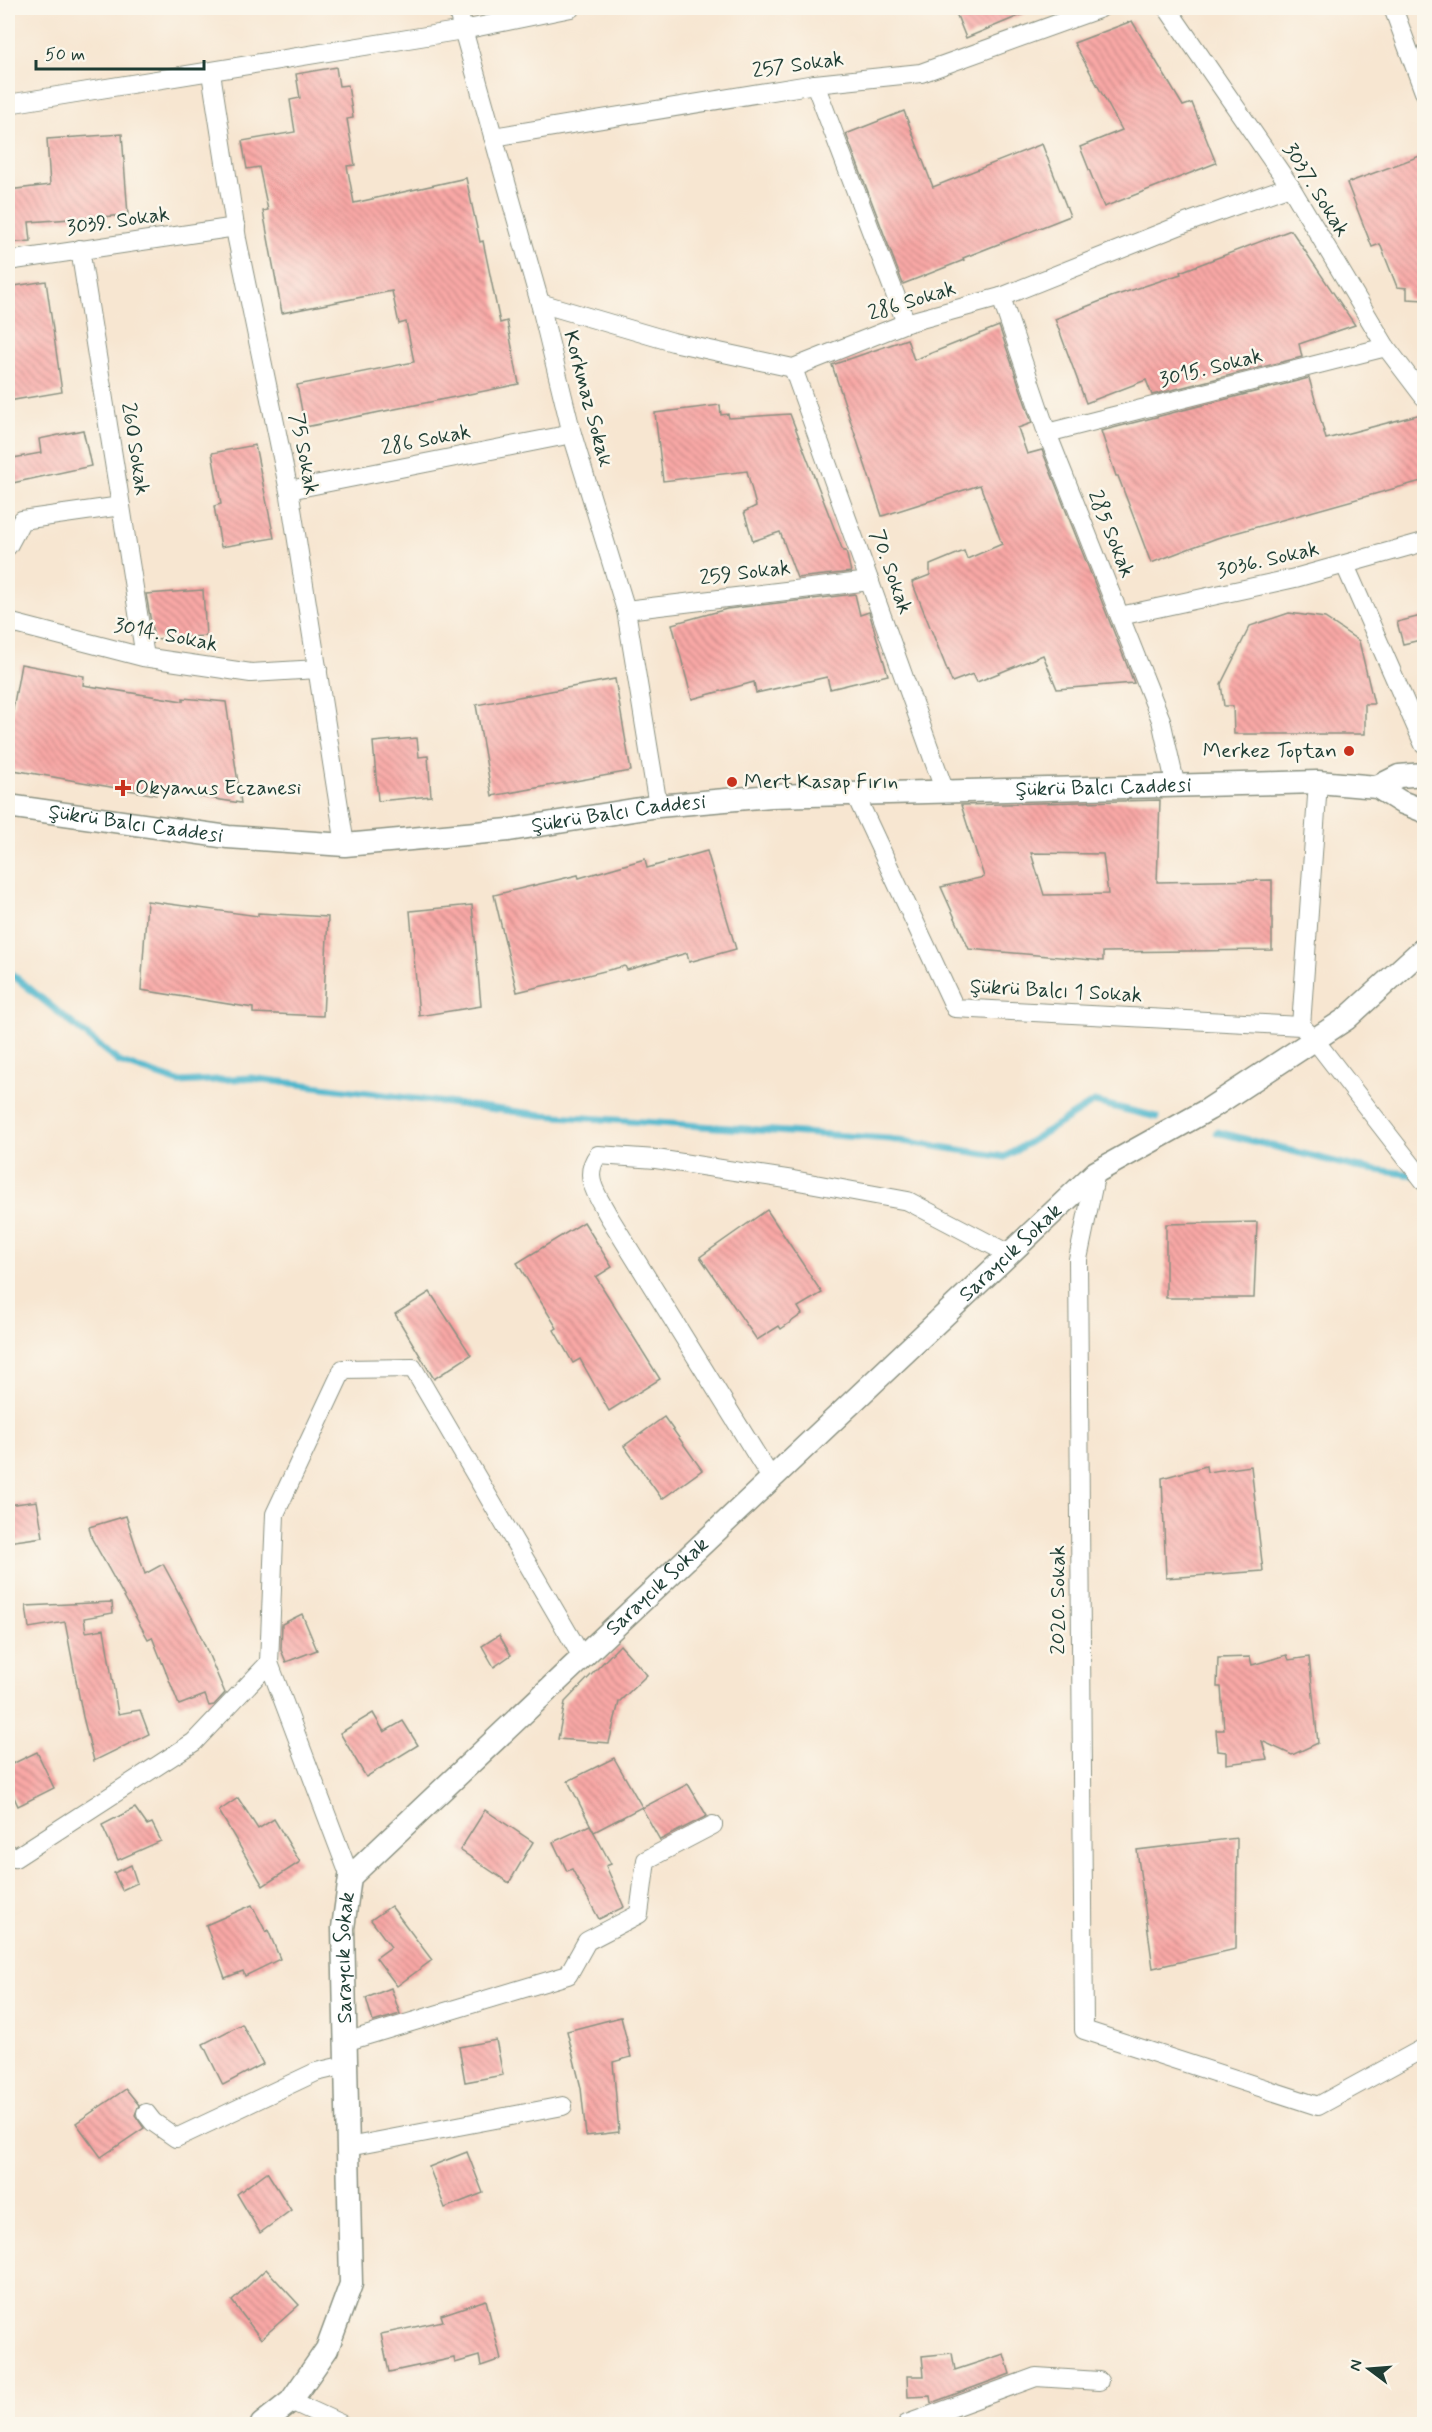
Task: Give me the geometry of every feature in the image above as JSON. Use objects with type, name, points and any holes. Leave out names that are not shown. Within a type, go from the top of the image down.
[{"type":"street","name":"Korkmaz Sokak","points":[[457,8],[540,303],[572,434],[626,610],[658,806]]},
{"type":"street","points":[[8,104],[211,73],[463,30],[571,8]]},
{"type":"street","name":"257 Sokak","points":[[493,137],[815,84],[921,73],[1101,8]]},
{"type":"street","name":"3037. Sokak","points":[[1167,8],[1290,186],[1386,347],[1425,398]]},
{"type":"street","points":[[1393,8],[1425,92]]},
{"type":"street","name":"75 Sokak","points":[[211,73],[236,227],[289,490],[345,845]]},
{"type":"street","points":[[815,84],[906,323]]},
{"type":"street","name":"286 Sokak","points":[[793,368],[906,323],[1001,297],[1186,223],[1290,186]]},
{"type":"street","name":"3039. Sokak","points":[[8,261],[236,227]]},
{"type":"street","name":"260 Sokak","points":[[80,249],[145,657]]},
{"type":"street","name":"285 Sokak","points":[[1001,297],[1047,433],[1161,720],[1176,787]]},
{"type":"street","points":[[540,303],[673,342],[793,368]]},
{"type":"street","name":"3015. Sokak","points":[[1047,433],[1386,347]]},
{"type":"street","name":"70. Sokak","points":[[793,368],[945,792]]},
{"type":"street","name":"286 Sokak","points":[[289,490],[572,434]]},
{"type":"street","points":[[8,546],[22,520],[121,506]]},
{"type":"street","name":"3036. Sokak","points":[[1120,616],[1345,565],[1425,542]]},
{"type":"street","points":[[1345,565],[1425,745]]},
{"type":"street","name":"259 Sokak","points":[[626,610],[870,581]]},
{"type":"street","name":"3014. Sokak","points":[[8,622],[145,657],[251,673],[318,669]]},
{"type":"street","name":"Şükrü Balcı Caddesi","points":[[1377,787],[1399,776],[1425,774]]},
{"type":"street","points":[[1318,782],[1308,1033],[1425,1181]]},
{"type":"street","name":"Şükrü Balcı Caddesi","points":[[8,806],[228,837],[345,845],[509,830],[658,806],[771,796],[1318,782],[1377,787],[1401,802],[1425,811]]},
{"type":"street","name":"Şükrü Balcı 1 Sokak","points":[[855,794],[955,1008],[1308,1033]]},
{"type":"street","name":"Saraycık Sokak","points":[[262,2424],[291,2401],[327,2349],[351,2284],[343,1928],[350,1877],[1096,1172],[1209,1109],[1308,1033],[1346,1019],[1425,948]]},
{"type":"street","points":[[771,1478],[608,1215],[590,1181],[592,1162],[598,1155],[656,1159],[793,1180],[908,1202],[1009,1254]]},
{"type":"street","name":"2020. Sokak","points":[[1096,1172],[1078,1259],[1084,2030],[1318,2106],[1425,2048]]},
{"type":"street","points":[[350,1877],[269,1663],[275,1514],[343,1369],[412,1368],[582,1657]]},
{"type":"street","points":[[8,1853],[15,1858],[194,1742],[269,1663]]},
{"type":"street","points":[[345,2042],[567,1975],[586,1941],[639,1914],[646,1860],[713,1825]]},
{"type":"street","points":[[146,2114],[176,2138],[316,2072],[346,2065]]},
{"type":"street","points":[[348,2147],[563,2106]]},
{"type":"street","points":[[907,2424],[1036,2377],[1099,2381]]},
{"type":"street","points":[[291,2401],[341,2424]]},
{"type":"building","points":[[954,8],[1038,8],[966,38]]},
{"type":"building","points":[[1132,21],[1183,106],[1192,103],[1216,163],[1104,207],[1080,147],[1122,130],[1074,43]]},
{"type":"building","points":[[336,67],[339,86],[348,85],[353,118],[347,119],[355,165],[347,166],[354,203],[466,178],[480,242],[483,241],[500,323],[507,321],[519,384],[305,427],[297,385],[414,362],[406,322],[399,324],[392,291],[282,313],[263,211],[268,210],[259,167],[247,169],[242,141],[295,132],[290,100],[300,98],[296,74]]},
{"type":"building","points":[[904,111],[933,187],[1042,144],[1070,216],[903,284],[846,134]]},
{"type":"building","points":[[122,134],[128,215],[29,222],[31,241],[8,243],[8,190],[50,185],[47,139]]},
{"type":"building","points":[[1425,154],[1425,300],[1407,299],[1407,288],[1397,287],[1380,244],[1372,247],[1347,183]]},
{"type":"building","points":[[1291,230],[1355,325],[1299,344],[1302,357],[1152,395],[1146,380],[1086,403],[1055,319],[1111,297],[1181,274],[1180,272]]},
{"type":"building","points":[[46,281],[62,392],[8,401],[8,287]]},
{"type":"building","points":[[999,326],[1032,423],[1018,428],[1027,454],[1042,450],[1134,683],[1057,689],[1043,655],[977,682],[973,674],[952,682],[912,582],[930,575],[930,565],[964,551],[967,559],[1002,544],[980,485],[882,516],[832,365],[907,339],[914,360]]},
{"type":"building","points":[[1309,378],[1326,439],[1425,413],[1425,480],[1217,538],[1151,563],[1118,476],[1116,476],[1101,431]]},
{"type":"building","points":[[720,405],[721,415],[728,414],[729,418],[790,414],[843,551],[846,551],[851,572],[797,578],[780,532],[753,541],[744,512],[756,506],[747,471],[663,481],[655,413]]},
{"type":"building","points":[[83,430],[91,466],[8,484],[8,459],[41,453],[39,439]]},
{"type":"building","points":[[255,445],[274,538],[221,547],[214,506],[221,504],[212,453]]},
{"type":"building","points":[[203,590],[206,636],[154,639],[146,594]]},
{"type":"building","points":[[855,594],[860,615],[869,612],[888,675],[830,689],[827,677],[756,693],[754,682],[692,699],[672,624],[727,609]]},
{"type":"building","points":[[1289,613],[1325,618],[1359,641],[1374,704],[1365,704],[1365,734],[1234,734],[1233,706],[1224,706],[1221,684],[1250,626]]},
{"type":"building","points":[[1425,615],[1425,639],[1403,644],[1397,622]]},
{"type":"building","points":[[21,664],[84,676],[83,685],[183,701],[183,698],[226,702],[241,803],[157,790],[156,795],[8,769],[8,737]]},
{"type":"building","points":[[615,679],[631,771],[492,796],[476,705]]},
{"type":"building","points":[[417,738],[419,757],[428,756],[431,796],[378,801],[373,742]]},
{"type":"building","points":[[1160,800],[1157,882],[1272,880],[1272,950],[1103,952],[1103,961],[969,949],[941,887],[984,877],[961,805]],"holes":[[[1031,853],[1103,854],[1108,894],[1044,895]]]},
{"type":"building","points":[[707,851],[736,949],[689,962],[687,953],[627,970],[625,966],[517,992],[494,895],[578,875],[579,878],[645,859],[647,868]]},
{"type":"building","points":[[147,901],[258,916],[258,913],[328,917],[323,1016],[253,1013],[253,1008],[141,990]]},
{"type":"building","points":[[472,905],[481,1006],[419,1016],[410,911]]},
{"type":"building","points":[[767,1210],[822,1293],[798,1307],[802,1314],[781,1329],[779,1326],[757,1340],[700,1257]]},
{"type":"building","points":[[584,1222],[612,1267],[596,1277],[660,1379],[609,1411],[580,1359],[573,1363],[554,1330],[557,1328],[517,1263]]},
{"type":"building","points":[[1257,1222],[1254,1298],[1166,1298],[1166,1224]]},
{"type":"building","points":[[430,1292],[471,1355],[434,1379],[395,1314]]},
{"type":"building","points":[[664,1417],[702,1470],[662,1499],[624,1446]]},
{"type":"building","points":[[1206,1466],[1207,1472],[1251,1466],[1263,1571],[1166,1578],[1162,1478]]},
{"type":"building","points":[[37,1501],[43,1537],[8,1542],[8,1505]]},
{"type":"building","points":[[126,1516],[145,1574],[163,1564],[196,1625],[225,1693],[214,1705],[209,1706],[205,1695],[179,1705],[152,1637],[148,1639],[92,1539],[89,1527]]},
{"type":"building","points":[[112,1602],[113,1613],[84,1618],[86,1632],[104,1629],[118,1714],[140,1710],[149,1734],[94,1761],[65,1622],[29,1628],[26,1606]]},
{"type":"building","points":[[302,1614],[317,1650],[286,1662],[281,1650],[282,1624]]},
{"type":"building","points":[[499,1635],[511,1655],[494,1667],[482,1646]]},
{"type":"building","points":[[620,1645],[647,1675],[619,1702],[609,1743],[558,1739],[565,1702]]},
{"type":"building","points":[[1287,1655],[1289,1660],[1309,1657],[1318,1743],[1292,1755],[1262,1741],[1267,1759],[1226,1764],[1226,1752],[1218,1751],[1216,1730],[1224,1730],[1221,1687],[1217,1687],[1218,1658],[1250,1657],[1252,1665]]},
{"type":"building","points":[[373,1713],[384,1732],[403,1721],[418,1745],[366,1777],[340,1733]]},
{"type":"building","points":[[37,1752],[54,1788],[18,1806],[8,1784],[8,1766]]},
{"type":"building","points":[[614,1758],[642,1807],[594,1832],[568,1781]]},
{"type":"building","points":[[688,1784],[707,1816],[660,1840],[642,1808]]},
{"type":"building","points":[[238,1798],[258,1829],[274,1819],[300,1862],[263,1886],[219,1811]]},
{"type":"building","points":[[135,1808],[147,1825],[152,1823],[161,1841],[118,1860],[102,1825]]},
{"type":"building","points":[[485,1810],[533,1842],[509,1883],[460,1850]]},
{"type":"building","points":[[590,1825],[611,1864],[606,1866],[624,1907],[599,1919],[572,1869],[567,1871],[553,1842]]},
{"type":"building","points":[[1237,1838],[1236,1949],[1153,1968],[1137,1850]]},
{"type":"building","points":[[131,1865],[137,1883],[122,1890],[114,1873]]},
{"type":"building","points":[[252,1905],[266,1932],[268,1930],[280,1959],[245,1976],[243,1971],[225,1978],[206,1925]]},
{"type":"building","points":[[391,1906],[432,1960],[397,1986],[376,1958],[391,1947],[371,1920]]},
{"type":"building","points":[[391,1988],[400,2014],[373,2022],[366,1998]]},
{"type":"building","points":[[621,2017],[631,2057],[613,2062],[619,2132],[586,2136],[581,2088],[567,2031]]},
{"type":"building","points":[[242,2024],[263,2064],[223,2085],[203,2044]]},
{"type":"building","points":[[496,2040],[503,2075],[465,2082],[459,2047]]},
{"type":"building","points":[[126,2089],[139,2105],[135,2115],[144,2128],[101,2157],[76,2123]]},
{"type":"building","points":[[467,2152],[483,2193],[445,2208],[429,2167]]},
{"type":"building","points":[[267,2172],[291,2210],[260,2233],[237,2194]]},
{"type":"building","points":[[266,2269],[299,2305],[261,2339],[232,2301]]},
{"type":"building","points":[[486,2300],[501,2359],[481,2366],[479,2356],[455,2363],[454,2358],[389,2372],[381,2334],[443,2321],[441,2315]]},
{"type":"building","points":[[952,2353],[955,2370],[1004,2354],[1010,2374],[931,2403],[930,2396],[908,2397],[907,2376],[924,2376],[922,2356]]},
{"type":"waterway","points":[[8,971],[119,1062],[179,1082],[251,1078],[542,1115],[889,1139],[1005,1157],[1094,1102],[1157,1117]]},
{"type":"waterway","points":[[1217,1132],[1355,1167],[1414,1175]]},
{"type":"place","name":"Merkez Toptan","points":[[1349,751]]},
{"type":"place","name":"Mert Kasap Fırın","points":[[732,782]]},
{"type":"place","name":"Okyanus Eczanesi","points":[[123,788]]}]
